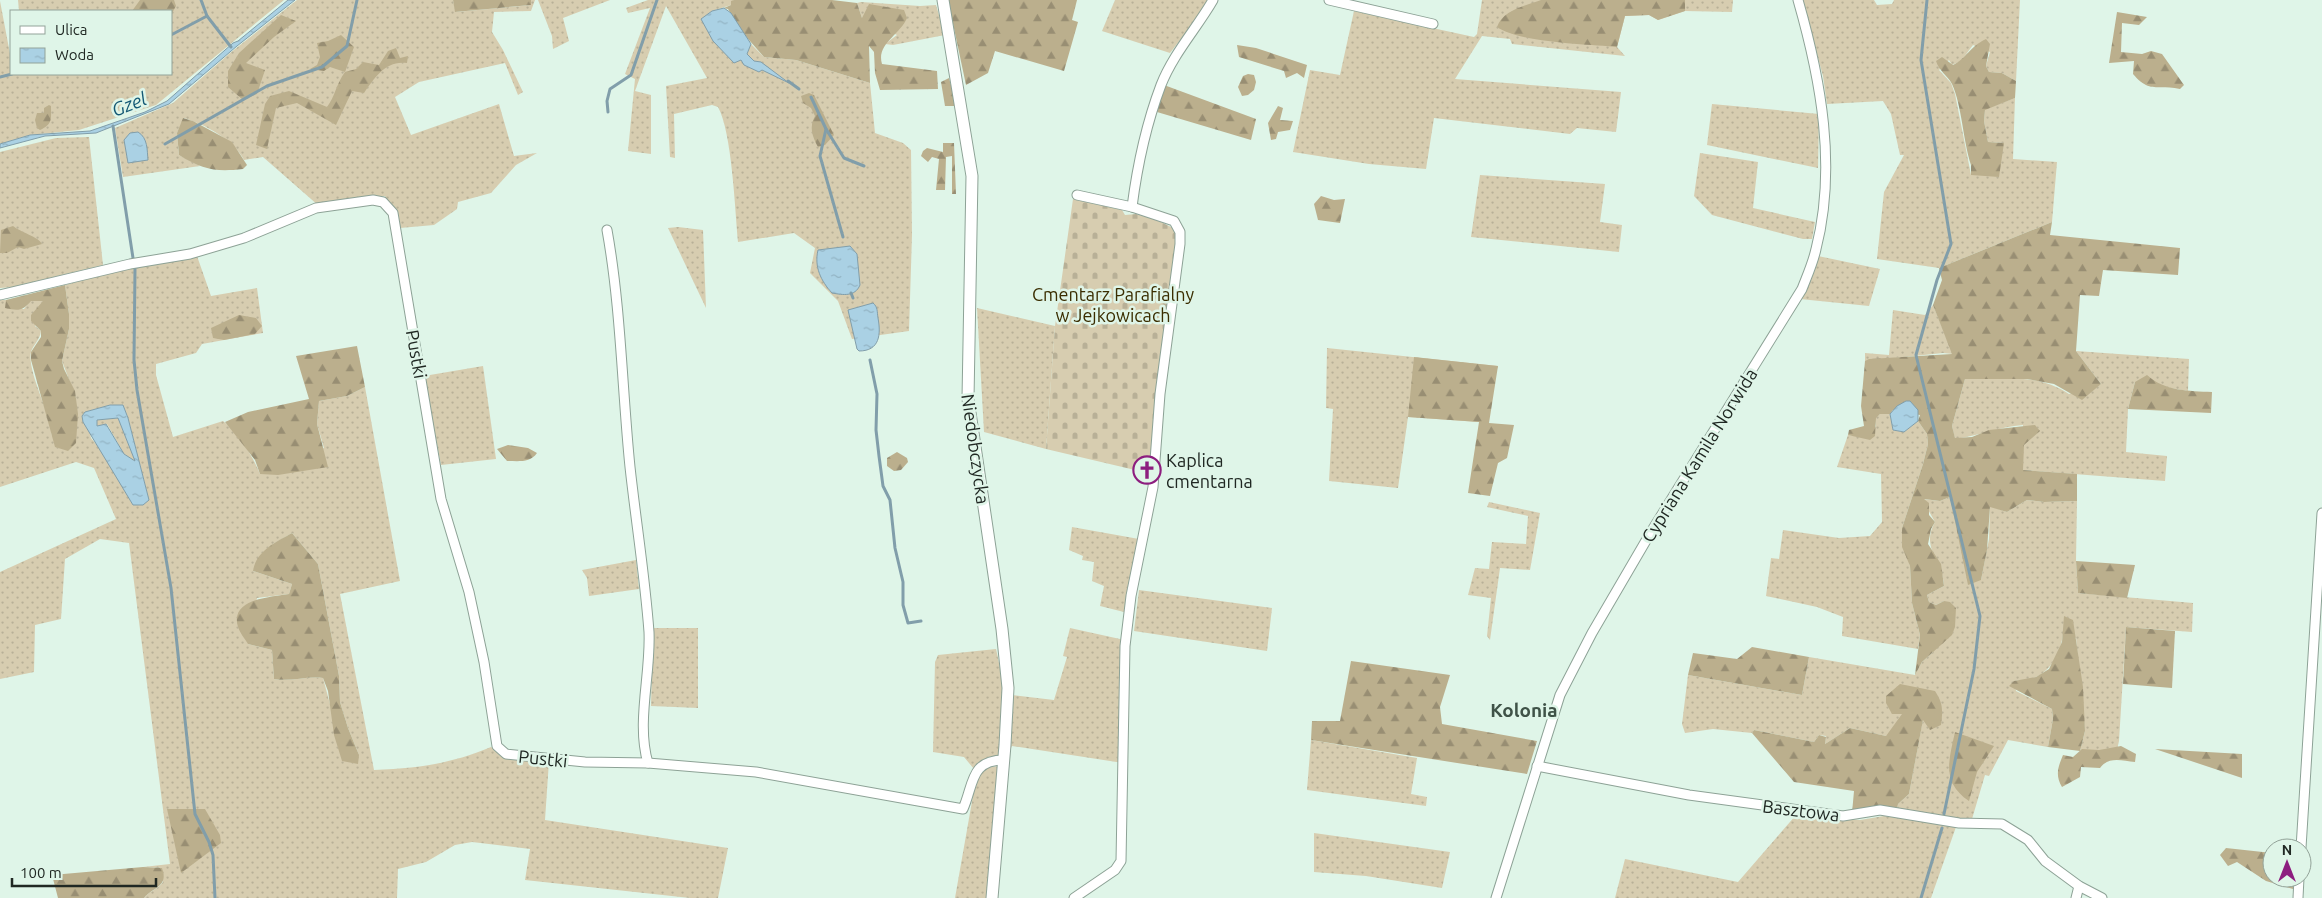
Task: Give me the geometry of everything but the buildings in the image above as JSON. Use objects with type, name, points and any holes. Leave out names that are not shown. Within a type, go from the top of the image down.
[{"type":"street","name":"Niedobczycka","points":[[943,0],[972,176],[968,399],[1002,629],[1008,688],[992,898]]},
{"type":"street","points":[[1132,207],[1136,179],[1162,84],[1184,44],[1197,28],[1213,0]]},
{"type":"street","points":[[1329,0],[1433,24]]},
{"type":"street","name":"Cypriana Kamila Norwida","points":[[1496,898],[1560,695],[1592,633],[1651,532],[1802,289],[1816,250],[1824,208],[1825,153],[1822,100],[1812,48],[1798,0]]},
{"type":"street","points":[[1074,898],[1115,870],[1121,861],[1125,646],[1131,596],[1153,486],[1160,394],[1180,244],[1180,232],[1174,221],[1132,207],[1077,194]]},
{"type":"street","name":"Pustki","points":[[0,295],[130,264],[190,254],[244,238],[316,208],[373,200],[389,206],[393,212],[442,499],[468,592],[478,636],[497,746],[506,754],[584,762],[648,763],[756,772],[963,808],[974,776],[980,767],[986,762],[1004,760]]},
{"type":"street","points":[[607,230],[614,268],[630,467],[649,632],[643,746],[648,763]]},
{"type":"street","points":[[2302,838],[2322,513]]},
{"type":"street","name":"Basztowa","points":[[1537,766],[1689,795],[1843,816],[1880,810],[1959,824],[2002,824],[2028,840],[2045,861],[2079,886],[2102,898]]},
{"type":"street","points":[[2076,898],[2079,886]]},
{"type":"green space","points":[[18,0],[284,0],[156,105],[79,130],[30,135],[0,144],[0,1],[10,54],[10,75],[172,75],[172,10],[19,10]]},
{"type":"green space","points":[[140,0],[174,0],[176,6],[172,13],[172,10],[133,10]]},
{"type":"green space","points":[[297,0],[453,0],[456,12],[531,5],[531,0],[535,0],[531,11],[494,12],[492,32],[503,50],[523,92],[518,95],[505,63],[419,82],[395,97],[411,135],[499,104],[514,156],[537,153],[516,165],[491,193],[458,202],[457,209],[434,225],[400,228],[385,196],[319,206],[263,157],[244,160],[233,146],[218,134],[184,118],[177,133],[179,155],[200,166],[123,177],[115,128],[173,103],[230,53]]},
{"type":"green space","points":[[453,0],[531,0],[531,5],[455,12]]},
{"type":"green space","points":[[538,0],[610,0],[563,18],[569,41],[553,49],[552,36]]},
{"type":"green space","points":[[648,0],[734,0],[731,5],[712,11],[745,58],[751,44],[764,57],[796,60],[870,83],[875,133],[903,143],[911,150],[912,235],[909,331],[852,339],[838,301],[810,273],[815,248],[794,233],[738,242],[730,152],[723,119],[718,107],[712,105],[674,114],[675,158],[670,157],[666,86],[707,78],[666,6],[635,91],[651,95],[651,154],[628,151],[635,79],[625,74],[650,8],[628,13],[626,8]]},
{"type":"green space","points":[[832,0],[857,3],[862,18],[869,4],[904,10],[907,18],[885,45],[881,57],[882,64],[937,71],[938,89],[880,90],[875,73],[874,52],[869,46],[870,83],[796,60],[764,57],[742,32],[728,9],[724,8],[731,5],[731,1]]},
{"type":"green space","points":[[948,0],[1077,0],[1072,20],[1078,22],[1064,71],[995,51],[988,73],[966,85]]},
{"type":"green space","points":[[1115,0],[1209,0],[1170,53],[1102,31]]},
{"type":"green space","points":[[1482,0],[1733,0],[1732,12],[1685,11],[1658,20],[1649,15],[1625,16],[1617,47],[1625,56],[1512,44],[1510,39],[1482,36],[1455,79],[1621,92],[1616,132],[1577,128],[1570,134],[1434,118],[1426,169],[1369,164],[1293,152],[1310,70],[1340,75],[1354,11],[1474,37],[1477,34]]},
{"type":"green space","points":[[1541,0],[1685,0],[1685,11],[1658,20],[1649,15],[1625,16],[1617,47],[1538,40],[1497,27],[1504,16]]},
{"type":"green space","points":[[1802,0],[1874,0],[1877,5],[1892,4],[1894,0],[2020,0],[2016,81],[2002,73],[1989,72],[1986,66],[1990,52],[1973,45],[1961,61],[1952,65],[1949,60],[1939,70],[1951,83],[1955,94],[1971,175],[2004,143],[1988,142],[1984,121],[1985,109],[2015,98],[2013,159],[2057,162],[2052,222],[1939,268],[1877,259],[1884,192],[1904,155],[1900,155],[1891,114],[1883,101],[1827,104],[1823,76]]},
{"type":"green space","points":[[857,3],[920,6],[936,5],[945,35],[893,45],[885,44],[897,35],[862,18]]},
{"type":"green space","points":[[2117,12],[2147,17],[2139,25],[2122,23],[2121,52],[2142,54],[2151,51],[2162,54],[2184,85],[2180,89],[2154,87],[2144,84],[2133,74],[2134,61],[2109,63]]},
{"type":"green space","points":[[281,15],[296,21],[274,37],[246,63],[265,70],[257,94],[243,100],[228,87],[228,71],[239,53]]},
{"type":"green space","points":[[341,35],[354,47],[345,72],[330,67],[324,71],[310,69],[317,65],[320,57],[317,43],[328,41]]},
{"type":"green space","points":[[1986,39],[1990,44],[1986,66],[1989,72],[2002,73],[2016,81],[2015,98],[1985,110],[1984,121],[1988,142],[2004,143],[1999,177],[1971,175],[1971,165],[1955,93],[1952,84],[1939,68],[1936,61],[1942,57],[1953,65]]},
{"type":"green space","points":[[1237,45],[1256,48],[1307,65],[1304,78],[1297,73],[1286,78],[1284,71],[1239,57]]},
{"type":"green space","points":[[396,48],[400,58],[408,56],[407,63],[393,64],[382,71],[364,93],[352,91],[336,125],[297,103],[276,108],[267,149],[256,145],[265,104],[270,96],[289,91],[327,107],[345,72],[356,69],[363,62],[379,65],[388,51]]},
{"type":"green space","points":[[1248,74],[1254,75],[1256,82],[1254,90],[1248,95],[1242,96],[1238,87],[1243,76]]},
{"type":"green space","points":[[949,78],[956,103],[954,106],[945,106],[941,82]]},
{"type":"green space","points":[[1164,85],[1256,119],[1251,140],[1157,112]]},
{"type":"green space","points":[[809,93],[814,95],[834,135],[825,145],[818,147],[812,132],[815,116],[811,108],[803,103],[801,96]]},
{"type":"green space","points":[[1712,104],[1819,114],[1818,168],[1707,145]]},
{"type":"green space","points":[[49,105],[51,106],[50,121],[47,126],[40,130],[37,128],[35,120],[37,113],[44,113],[44,108]]},
{"type":"green space","points":[[1278,106],[1283,108],[1280,120],[1293,121],[1290,130],[1278,132],[1276,139],[1271,140],[1268,123]]},
{"type":"green space","points":[[183,118],[193,121],[232,142],[247,165],[243,169],[210,169],[195,164],[179,155],[177,133]]},
{"type":"green space","points":[[89,137],[103,265],[13,287],[0,288],[0,152],[56,138]]},
{"type":"green space","points":[[943,143],[954,143],[956,194],[952,194],[952,156],[946,157],[945,190],[936,190],[939,159],[932,157],[928,162],[921,156],[927,148],[943,152]]},
{"type":"green space","points":[[1700,153],[1758,162],[1753,208],[1815,222],[1812,239],[1803,239],[1712,215],[1694,196]]},
{"type":"green space","points":[[1480,175],[1605,184],[1600,222],[1622,225],[1619,252],[1471,237]]},
{"type":"green space","points":[[1321,196],[1334,200],[1345,199],[1340,223],[1318,220],[1314,204]]},
{"type":"green space","name":"Cmentarz Parafialny w Jejkowicach","points":[[1073,199],[1122,210],[1125,215],[1136,214],[1157,220],[1173,228],[1177,238],[1152,474],[1046,449],[1055,326]]},
{"type":"green space","points":[[2052,222],[2050,235],[2180,248],[2178,275],[2103,270],[2099,296],[2080,295],[2076,351],[2101,384],[2082,400],[2054,384],[2027,379],[1965,379],[1952,426],[1955,438],[1972,437],[1989,430],[2035,425],[2040,431],[2024,445],[2023,470],[2077,474],[2077,501],[2044,502],[2027,500],[2007,512],[1990,507],[1987,550],[1981,580],[1968,585],[1950,497],[1940,501],[1924,499],[1929,503],[1929,515],[1935,522],[1931,529],[1928,544],[1941,564],[1944,586],[1927,595],[1929,602],[1936,605],[1944,601],[1950,602],[1956,608],[1955,627],[1952,635],[1922,662],[1915,675],[1920,635],[1912,603],[1910,566],[1902,547],[1902,528],[1923,464],[1928,444],[1927,434],[1918,421],[1920,415],[1893,410],[1890,414],[1880,414],[1876,418],[1875,436],[1870,440],[1848,435],[1849,430],[1864,426],[1861,406],[1865,361],[1869,359],[1952,354],[1933,305],[1942,280],[1939,268]]},
{"type":"green space","points":[[13,226],[37,239],[42,244],[24,249],[18,247],[7,253],[0,253],[1,230]]},
{"type":"green space","points":[[678,227],[703,230],[706,308],[668,228]]},
{"type":"green space","points":[[197,256],[211,296],[257,288],[263,333],[202,344],[196,353],[156,364],[156,375],[173,437],[223,421],[245,445],[260,474],[324,448],[317,424],[319,401],[347,396],[365,387],[400,581],[340,594],[374,770],[434,764],[491,747],[511,758],[549,761],[545,820],[728,848],[718,898],[690,898],[525,880],[530,849],[472,842],[455,845],[426,862],[398,869],[397,898],[144,898],[163,882],[162,868],[143,867],[170,864],[129,543],[100,539],[65,559],[61,619],[35,625],[34,672],[0,679],[0,572],[116,519],[94,468],[76,462],[0,487],[0,300],[6,300],[6,308],[24,309],[31,300],[44,300],[35,326],[41,331],[31,352],[31,360],[35,381],[52,436],[76,398],[62,361],[69,329],[65,285],[108,273]],"holes":[[[110,405],[123,406],[128,418],[149,500],[140,505],[133,505],[102,451],[91,438],[85,412]],[[292,533],[318,564],[339,676],[340,702],[359,755],[331,708],[323,678],[274,679],[272,650],[248,644],[257,598],[289,594],[292,584],[253,571],[273,544]]]},
{"type":"green space","points":[[1818,256],[1880,269],[1869,306],[1800,299]]},
{"type":"green space","points":[[65,285],[69,329],[62,361],[75,391],[78,414],[76,443],[68,451],[55,447],[31,360],[31,352],[41,337],[41,331],[31,321],[31,315],[43,301],[31,301],[20,309],[5,308],[6,300]]},
{"type":"green space","points":[[1933,305],[1953,354],[1943,353],[1865,361],[1865,353],[1889,355],[1893,310],[1925,315]]},
{"type":"green space","points":[[977,308],[1055,326],[1046,449],[984,432]]},
{"type":"green space","points":[[239,315],[256,318],[262,326],[255,334],[224,340],[213,338],[211,328]]},
{"type":"green space","points":[[357,346],[365,387],[347,396],[319,401],[317,424],[328,467],[278,475],[260,474],[255,460],[225,422],[248,412],[309,399],[296,356]]},
{"type":"green space","points":[[1327,348],[1498,366],[1479,422],[1408,417],[1398,488],[1329,481],[1333,409],[1326,408]]},
{"type":"green space","points":[[2076,351],[2189,359],[2188,391],[2135,382],[2128,409],[2126,452],[2167,456],[2165,481],[2023,470],[2023,425],[1955,439],[1952,426],[1965,379],[2006,378],[2032,380],[2057,387],[2069,394],[2101,384]]},
{"type":"green space","points":[[1414,357],[1498,366],[1489,423],[1514,425],[1507,458],[1498,463],[1490,496],[1468,493],[1479,422],[1408,417]]},
{"type":"green space","points":[[483,366],[496,459],[441,465],[424,376]]},
{"type":"green space","points":[[2147,375],[2169,387],[2212,392],[2211,413],[2128,409],[2135,382]]},
{"type":"green space","points":[[1880,414],[1890,414],[1893,430],[1904,432],[1918,421],[1927,434],[1928,444],[1923,464],[1902,528],[1910,566],[1912,603],[1920,635],[1918,649],[1842,636],[1843,617],[1817,607],[1766,596],[1771,558],[1779,559],[1783,530],[1839,538],[1870,536],[1882,522],[1881,474],[1837,467],[1848,435],[1870,438],[1876,426],[1875,418]]},
{"type":"green space","points":[[118,418],[136,462],[124,454],[107,424],[97,426],[97,420]]},
{"type":"green space","points":[[508,445],[528,448],[537,453],[528,460],[507,461],[497,449]]},
{"type":"green space","points":[[897,452],[907,458],[908,462],[901,470],[894,471],[887,466],[887,458]]},
{"type":"green space","points":[[1950,497],[1981,580],[1989,539],[1990,506],[2007,512],[2027,500],[2044,502],[2077,501],[2076,561],[2078,593],[2193,603],[2192,632],[2126,627],[2117,750],[2080,751],[2085,731],[2076,638],[2063,634],[2058,652],[2052,663],[2043,673],[2029,679],[2014,681],[2016,691],[2052,709],[2053,719],[2048,747],[2008,740],[1989,776],[1985,775],[1972,819],[1960,820],[1897,809],[1898,804],[1909,794],[1923,719],[1886,736],[1850,728],[1825,744],[1826,736],[1819,735],[1814,742],[1754,730],[1752,733],[1713,729],[1685,733],[1682,724],[1688,675],[1802,695],[1809,657],[1915,675],[1922,662],[1933,652],[1944,601],[1936,605],[1929,602],[1927,595],[1944,586],[1943,577],[1931,547],[1931,531],[1935,522],[1922,499],[1940,501]]},
{"type":"green space","points":[[1489,502],[1540,513],[1530,570],[1500,568],[1490,640],[1487,636],[1491,598],[1468,595],[1475,568],[1489,569],[1492,542],[1526,544],[1528,516],[1487,507]]},
{"type":"green space","points":[[1072,527],[1139,539],[1124,612],[1100,606],[1104,586],[1092,581],[1094,562],[1082,560],[1083,556],[1069,550]]},
{"type":"green space","points":[[292,533],[318,564],[339,676],[340,702],[359,755],[358,764],[342,761],[334,735],[328,691],[323,678],[274,679],[272,650],[248,644],[238,627],[237,617],[240,610],[246,605],[263,598],[289,594],[292,584],[253,571],[262,553]]},
{"type":"green space","points":[[636,560],[639,589],[589,596],[587,578],[582,570]]},
{"type":"green space","points":[[2076,561],[2135,565],[2127,598],[2078,593]]},
{"type":"green space","points":[[1139,590],[1272,608],[1267,651],[1134,631]]},
{"type":"green space","points":[[2064,616],[2073,620],[2083,687],[2085,731],[2080,751],[2048,747],[2053,719],[2052,709],[2009,686],[2014,681],[2036,677],[2049,669],[2062,642]]},
{"type":"green space","points":[[2126,627],[2175,631],[2172,688],[2123,684]]},
{"type":"green space","points":[[653,628],[698,628],[698,708],[651,706]]},
{"type":"green space","points":[[1070,628],[1123,641],[1123,763],[1012,746],[1011,748],[1012,695],[1054,700],[1067,657],[1063,656]]},
{"type":"green space","points":[[1752,647],[1809,657],[1802,695],[1688,675],[1693,653],[1737,659]]},
{"type":"green space","points":[[996,649],[1003,702],[1001,756],[988,757],[974,769],[964,757],[933,752],[935,662],[938,655]]},
{"type":"green space","points":[[1351,661],[1450,675],[1440,707],[1442,724],[1537,741],[1527,774],[1311,740],[1312,721],[1340,721]]},
{"type":"green space","points":[[1900,684],[1935,691],[1940,699],[1942,715],[1941,725],[1930,730],[1923,720],[1909,794],[1898,804],[1897,809],[1852,813],[1854,791],[1794,782],[1752,733],[1754,730],[1814,742],[1819,735],[1826,737],[1825,744],[1850,728],[1886,736],[1902,714],[1892,714],[1886,703],[1886,696]]},
{"type":"green space","points":[[1955,732],[1994,746],[1977,772],[1969,801],[1954,786],[1949,770]]},
{"type":"green space","points":[[1311,740],[1417,758],[1411,794],[1427,797],[1426,806],[1307,790]]},
{"type":"green space","points":[[2121,746],[2136,754],[2135,762],[2116,760],[2107,762],[2100,768],[2081,767],[2080,777],[2062,787],[2058,779],[2058,771],[2063,755],[2073,757],[2082,749],[2099,750]]},
{"type":"green space","points":[[2155,749],[2242,754],[2242,778]]},
{"type":"green space","points":[[998,766],[990,898],[955,898],[974,790],[978,778],[986,768]]},
{"type":"green space","points":[[167,809],[205,809],[220,835],[221,843],[181,873]]},
{"type":"green space","points":[[1796,815],[1860,820],[1884,816],[1939,822],[1956,827],[1931,898],[1615,898],[1625,859],[1738,882]]},
{"type":"green space","points":[[1314,833],[1450,852],[1442,888],[1366,876],[1314,872]]},
{"type":"green space","points":[[2226,848],[2262,852],[2262,878],[2237,862],[2228,866],[2220,855]]},
{"type":"green space","points":[[143,867],[162,868],[164,874],[162,883],[144,898],[58,898],[52,875]]},
{"type":"water","points":[[288,0],[295,0],[169,104],[96,133],[45,136],[0,148],[0,144],[30,135],[90,131],[145,112],[167,101],[233,43],[238,41]]},
{"type":"water","points":[[724,8],[731,13],[751,44],[747,54],[754,61],[761,62],[789,83],[762,70],[759,72],[744,65],[741,60],[734,63],[713,41],[701,19],[712,11]]},
{"type":"water","points":[[138,132],[144,138],[148,160],[128,163],[124,140],[130,133]]},
{"type":"water","points":[[850,246],[857,254],[860,285],[852,293],[844,295],[832,293],[819,273],[817,262],[818,250]]},
{"type":"water","points":[[873,303],[877,308],[879,335],[875,345],[866,350],[859,351],[848,310]]},
{"type":"water","points":[[1910,401],[1918,410],[1918,421],[1904,432],[1893,430],[1890,414],[1897,406]]},
{"type":"water","points":[[110,405],[123,405],[149,500],[143,505],[133,505],[83,422],[82,416],[85,412]],"holes":[[[118,418],[135,461],[124,454],[106,424],[97,426],[97,420]]]},
{"type":"waterway","points":[[201,0],[207,16],[231,47]]},
{"type":"waterway","points":[[165,144],[267,86],[322,67],[347,46],[357,0]]},
{"type":"waterway","points":[[608,112],[607,101],[610,89],[631,75],[657,0]]},
{"type":"waterway","points":[[1927,0],[1921,60],[1951,244],[1937,280],[1916,355],[1980,616],[1974,669],[1944,814]]},
{"type":"waterway","points":[[172,34],[207,16]]},
{"type":"waterway","points":[[0,77],[10,74]]},
{"type":"waterway","points":[[788,81],[799,89]]},
{"type":"waterway","points":[[811,97],[826,129],[820,156],[843,237]]},
{"type":"waterway","name":"Gzel","points":[[113,126],[133,258]]},
{"type":"waterway","points":[[826,129],[844,158],[864,166]]},
{"type":"waterway","points":[[135,268],[134,360],[137,390],[171,588],[195,814],[209,842],[213,855],[215,898]]},
{"type":"waterway","points":[[851,293],[853,298]]},
{"type":"waterway","points":[[870,360],[877,394],[876,430],[883,486],[890,500],[895,548],[903,582],[903,605],[908,623],[921,621]]},
{"type":"waterway","points":[[1921,898],[1942,828]]},
{"type":"place","name":"Kaplica cmentarna","points":[[1147,470]]},
{"type":"district","name":"Kolonia","points":[[1524,710]]}]
